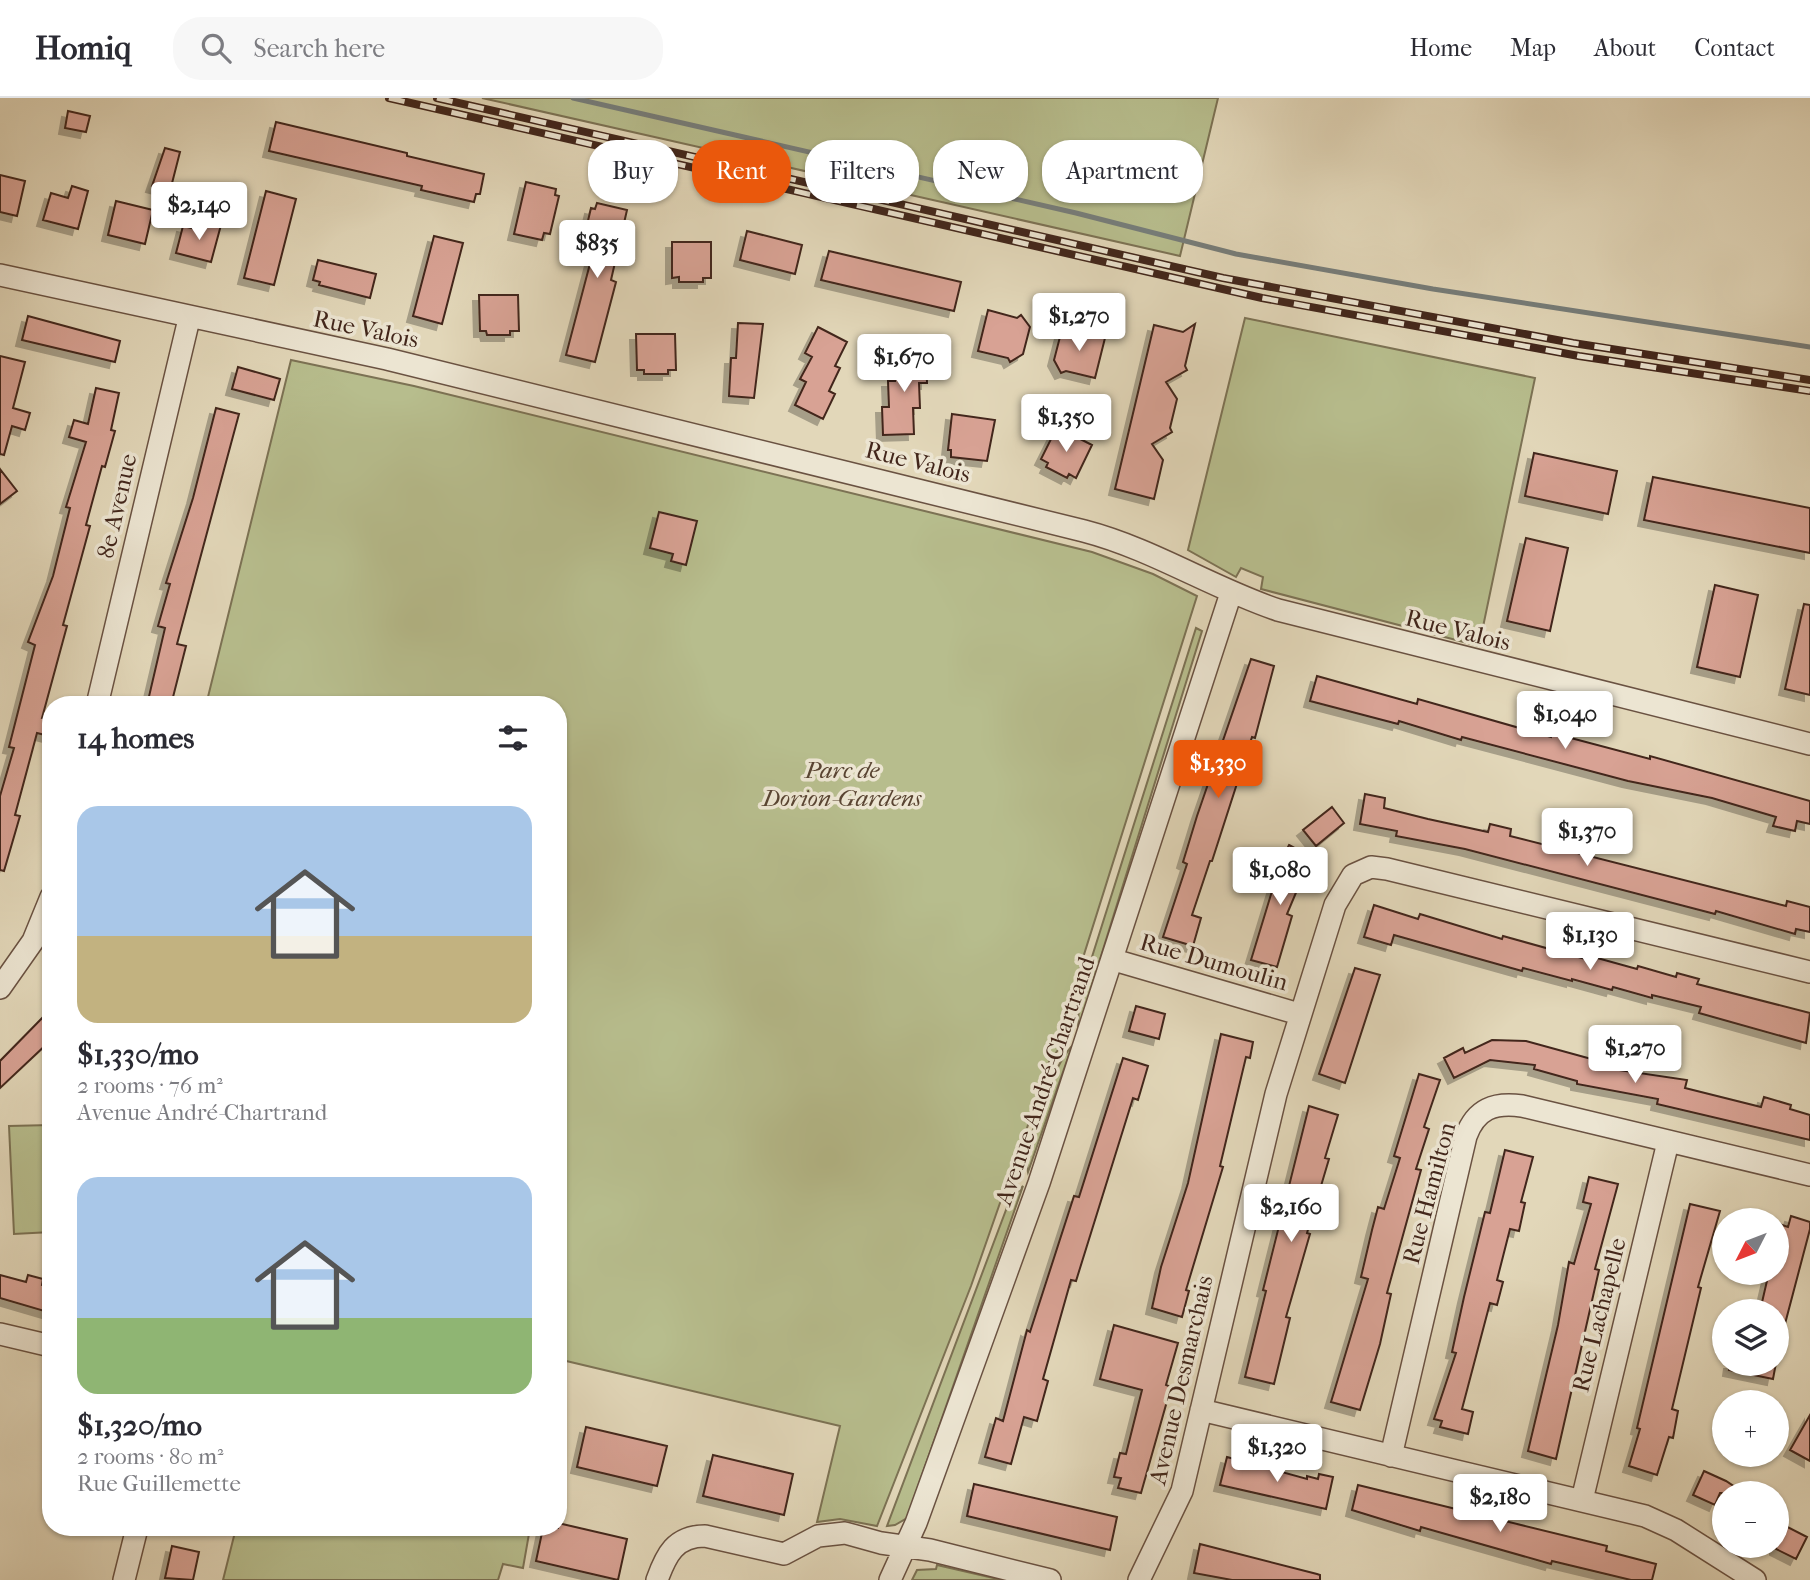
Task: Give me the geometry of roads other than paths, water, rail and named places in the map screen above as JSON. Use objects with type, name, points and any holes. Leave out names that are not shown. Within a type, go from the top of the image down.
[{"type":"street","name":"Rue Valois","points":[[0,275],[189,319],[387,359],[1084,531],[1148,552],[1231,593],[1278,610],[1378,638],[1810,744]]},
{"type":"street","name":"8e Avenue","points":[[99,696],[189,319]]},
{"type":"street","name":"Avenue André-Chartrand","points":[[890,1580],[916,1523],[1039,1184],[1114,960],[1231,593]]},
{"type":"street","name":"Avenue Desmarchais","points":[[1139,1580],[1180,1501],[1273,1106],[1299,1014],[1340,894],[1353,875],[1371,867],[1400,871],[1810,972]]},
{"type":"street","points":[[0,988],[38,931],[42,921]]},
{"type":"street","name":"Rue Dumoulin","points":[[1114,960],[1299,1014]]},
{"type":"street","name":"Rue Hamilton","points":[[1391,1456],[1466,1136],[1478,1116],[1497,1105],[1522,1106],[1810,1175]]},
{"type":"street","name":"Rue Lachapelle","points":[[1581,1500],[1668,1142]]},
{"type":"street","points":[[0,1334],[42,1344]]},
{"type":"street","points":[[1201,1410],[1581,1500],[1665,1524],[1755,1580]]},
{"type":"street","points":[[657,1580],[671,1550],[693,1537],[705,1536],[777,1553],[790,1552],[818,1536],[838,1533],[1050,1580]]},
{"type":"street","points":[[124,1580],[134,1536]]},
{"type":"waterway","points":[[573,98],[1076,213],[1236,254],[1433,289],[1810,347]]},
{"type":"railway","points":[[389,98],[1262,298],[1579,356],[1810,391]]},
{"type":"railway","points":[[437,98],[1223,278],[1573,343],[1810,380]]},
{"type":"park label","name":"Parc de Dorion-Gardens","points":[[842,784]]}]
